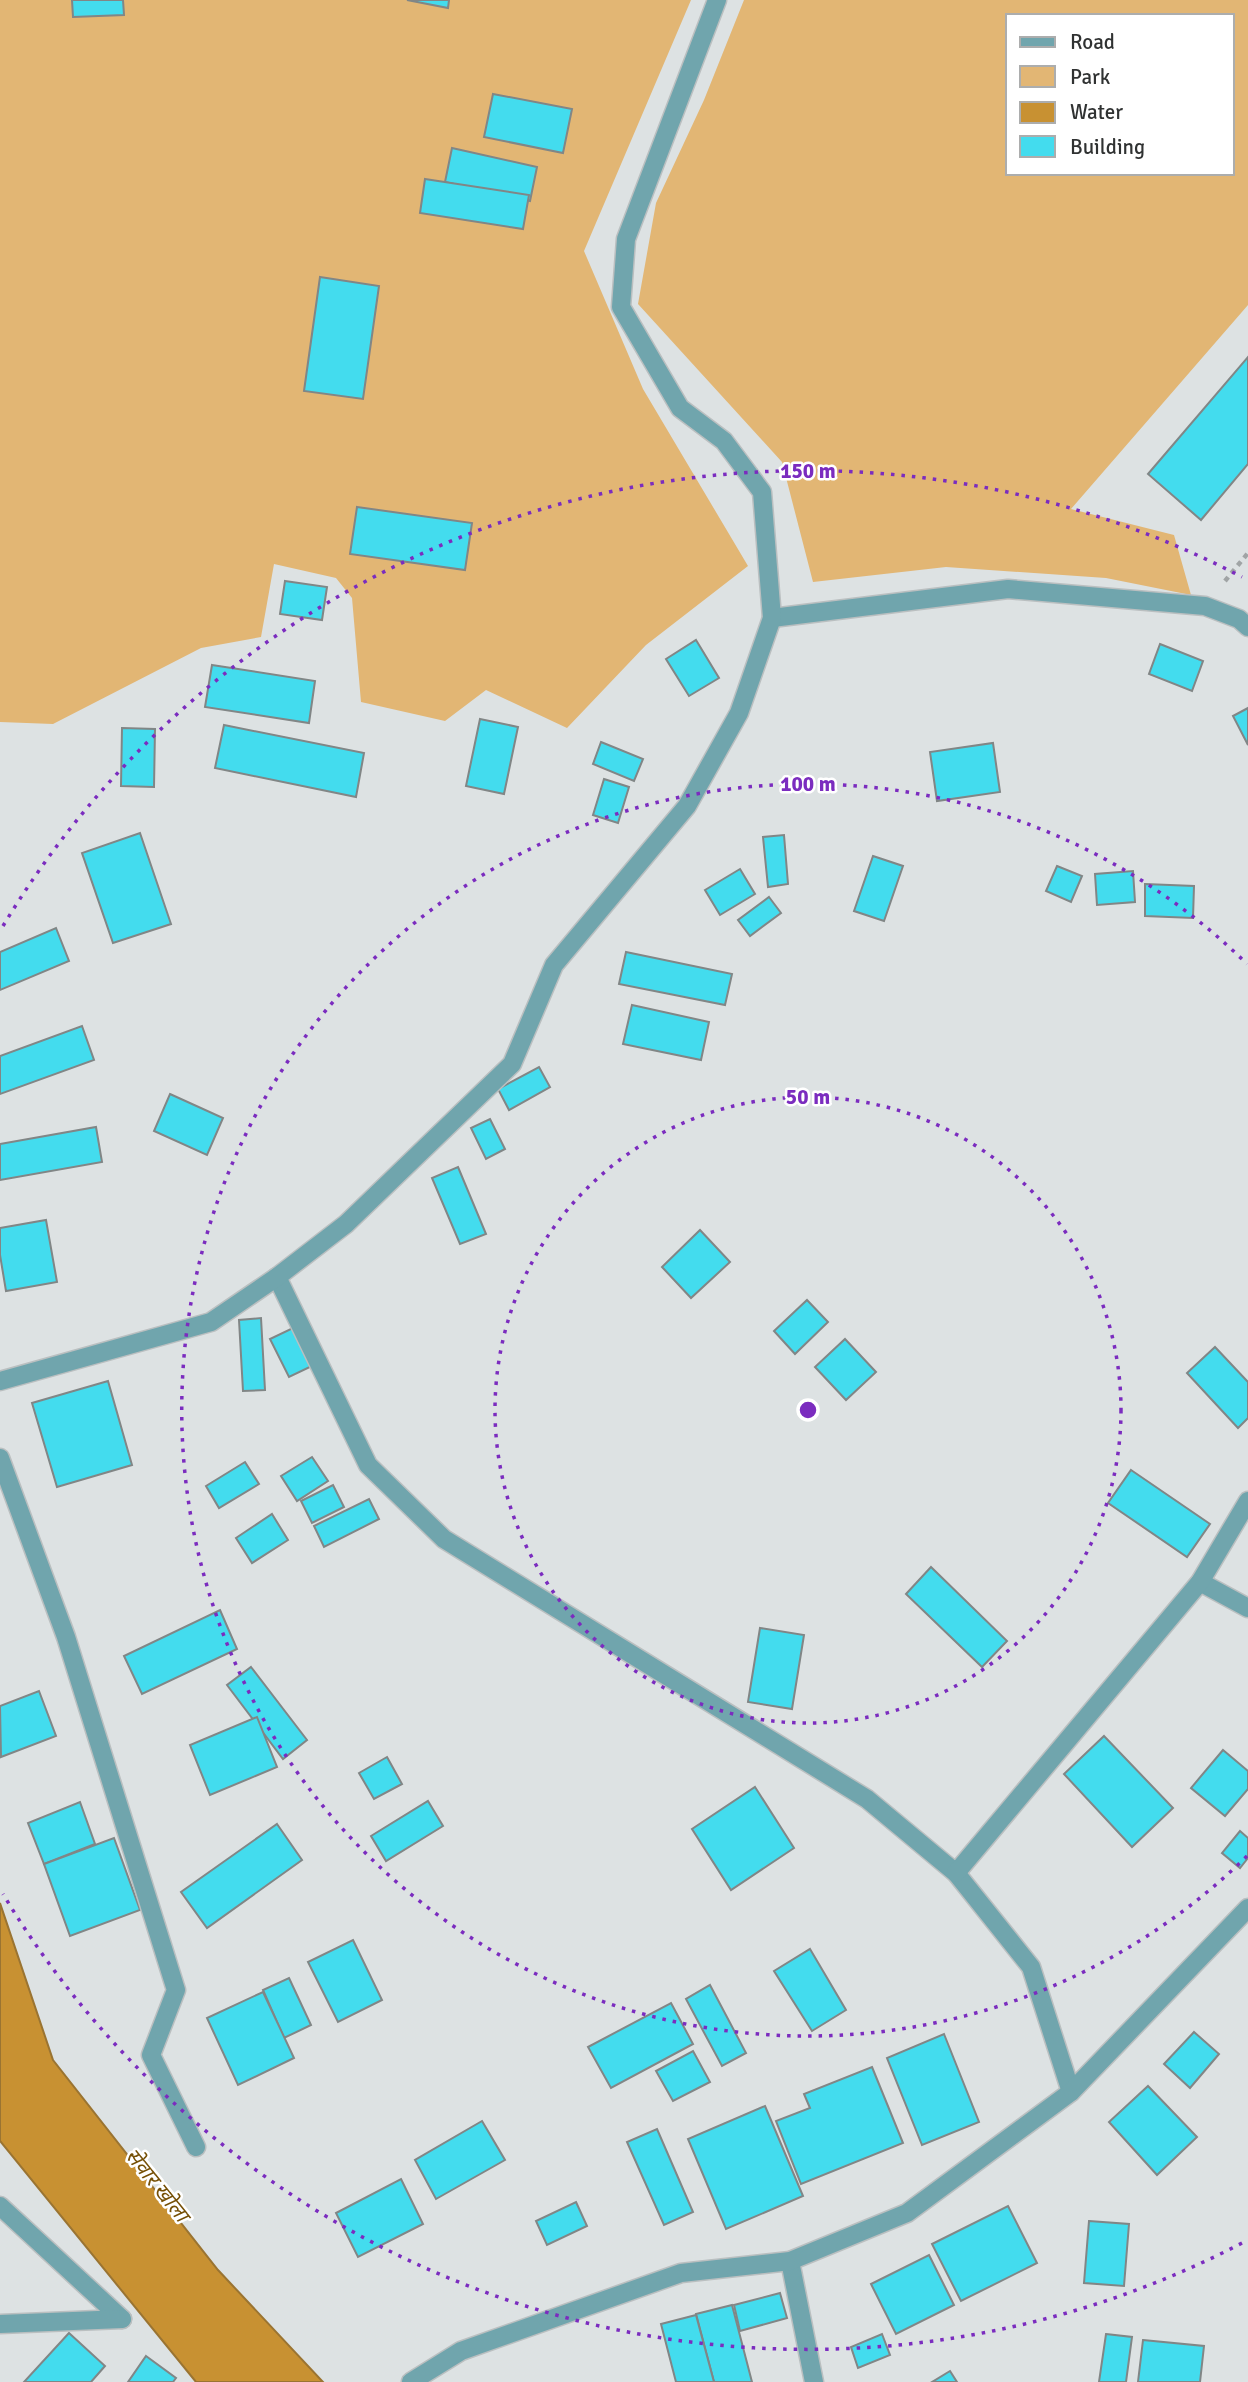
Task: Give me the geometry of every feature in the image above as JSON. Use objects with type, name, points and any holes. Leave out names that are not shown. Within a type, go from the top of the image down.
[{"type":"street","points":[[0,1381],[211,1322],[277,1277],[345,1224],[512,1064],[554,964],[687,806],[739,713],[772,618],[762,492],[724,441],[680,408],[621,307],[626,239],[717,0]]},
{"type":"street","points":[[772,618],[1008,589],[1205,606],[1239,619],[1248,627]]},
{"type":"street","points":[[277,1277],[368,1465],[444,1539],[867,1798],[956,1873],[1031,1968],[1071,2092]]},
{"type":"street","points":[[0,1458],[66,1637],[176,1990],[151,2055],[196,2147]]},
{"type":"street","points":[[956,1873],[1200,1581],[1248,1501]]},
{"type":"street","points":[[1200,1581],[1248,1608]]},
{"type":"street","points":[[411,2382],[461,2351],[681,2273],[790,2261],[907,2213],[1071,2092],[1248,1908]]},
{"type":"street","points":[[0,2206],[122,2319],[0,2324]]},
{"type":"street","points":[[790,2261],[814,2382]]},
{"type":"green space","points":[[0,0],[691,0],[584,251],[643,389],[748,566],[646,645],[567,728],[486,690],[445,721],[361,702],[352,598],[336,578],[274,564],[261,637],[201,648],[53,724],[0,722]]},
{"type":"green space","points":[[744,0],[1248,0],[1248,305],[1071,509],[1174,535],[1191,595],[1106,578],[946,567],[813,582],[782,462],[638,304],[656,203],[704,100]]},
{"type":"water","points":[[0,1903],[53,2060],[218,2270],[323,2382],[196,2382],[0,2141]]},
{"type":"building","points":[[72,0],[123,0],[124,15],[73,17]]},
{"type":"building","points":[[407,0],[449,0],[448,8]]},
{"type":"building","points":[[493,94],[572,109],[563,153],[484,137]]},
{"type":"building","points":[[452,148],[537,167],[530,201],[445,182]]},
{"type":"building","points":[[425,179],[529,195],[523,229],[420,213]]},
{"type":"building","points":[[320,277],[379,286],[363,399],[304,391]]},
{"type":"building","points":[[1248,357],[1248,464],[1201,520],[1148,474]]},
{"type":"building","points":[[357,507],[472,523],[465,570],[350,554]]},
{"type":"building","points":[[285,581],[327,587],[322,620],[280,614]]},
{"type":"building","points":[[696,640],[719,678],[689,696],[666,659]]},
{"type":"building","points":[[1160,644],[1203,661],[1192,691],[1149,674]]},
{"type":"building","points":[[212,665],[315,681],[309,723],[205,707]]},
{"type":"building","points":[[1248,708],[1248,745],[1233,716]]},
{"type":"building","points":[[480,719],[518,727],[504,794],[466,786]]},
{"type":"building","points":[[224,725],[364,753],[356,797],[215,768]]},
{"type":"building","points":[[122,728],[155,729],[154,787],[121,786]]},
{"type":"building","points":[[601,742],[643,759],[634,781],[593,764]]},
{"type":"building","points":[[993,743],[1000,792],[937,801],[930,752]]},
{"type":"building","points":[[604,779],[629,787],[618,823],[593,815]]},
{"type":"building","points":[[140,833],[171,924],[113,943],[82,853]]},
{"type":"building","points":[[784,835],[788,884],[768,887],[763,837]]},
{"type":"building","points":[[873,856],[903,866],[884,921],[854,911]]},
{"type":"building","points":[[1057,866],[1082,876],[1071,902],[1046,891]]},
{"type":"building","points":[[740,869],[755,894],[720,915],[705,890]]},
{"type":"building","points":[[1133,871],[1135,902],[1097,905],[1095,874]]},
{"type":"building","points":[[1145,884],[1194,886],[1193,918],[1145,916]]},
{"type":"building","points":[[769,897],[781,913],[750,936],[738,920]]},
{"type":"building","points":[[56,928],[69,961],[0,990],[0,952]]},
{"type":"building","points":[[626,952],[732,974],[725,1005],[619,984]]},
{"type":"building","points":[[632,1005],[709,1022],[701,1060],[623,1044]]},
{"type":"building","points":[[82,1026],[94,1060],[0,1094],[0,1056]]},
{"type":"building","points":[[539,1067],[550,1087],[509,1110],[498,1089]]},
{"type":"building","points":[[170,1094],[223,1118],[207,1155],[154,1131]]},
{"type":"building","points":[[490,1119],[505,1149],[486,1159],[471,1128]]},
{"type":"building","points":[[96,1127],[102,1162],[0,1180],[0,1144]]},
{"type":"building","points":[[458,1167],[486,1234],[460,1244],[432,1178]]},
{"type":"building","points":[[46,1220],[57,1282],[6,1291],[0,1255],[0,1228]]},
{"type":"building","points":[[700,1230],[730,1262],[691,1298],[662,1267]]},
{"type":"building","points":[[807,1300],[828,1322],[795,1354],[774,1331]]},
{"type":"building","points":[[261,1318],[265,1390],[243,1391],[239,1320]]},
{"type":"building","points":[[295,1327],[314,1365],[289,1377],[270,1339]]},
{"type":"building","points":[[845,1339],[876,1372],[846,1400],[815,1367]]},
{"type":"building","points":[[1215,1347],[1248,1382],[1248,1418],[1238,1428],[1187,1373]]},
{"type":"building","points":[[108,1381],[132,1465],[57,1487],[32,1403]]},
{"type":"building","points":[[312,1457],[328,1481],[297,1501],[281,1476]]},
{"type":"building","points":[[245,1462],[259,1484],[219,1508],[206,1486]]},
{"type":"building","points":[[1131,1470],[1210,1524],[1187,1557],[1108,1503]]},
{"type":"building","points":[[333,1485],[344,1507],[312,1523],[301,1501]]},
{"type":"building","points":[[369,1499],[379,1519],[324,1547],[314,1526]]},
{"type":"building","points":[[272,1514],[288,1540],[252,1563],[236,1538]]},
{"type":"building","points":[[931,1567],[1007,1641],[982,1667],[906,1594]]},
{"type":"building","points":[[220,1610],[237,1649],[142,1694],[124,1656]]},
{"type":"building","points":[[760,1628],[804,1635],[792,1709],[748,1702]]},
{"type":"building","points":[[251,1667],[307,1740],[283,1759],[227,1685]]},
{"type":"building","points":[[39,1691],[56,1736],[1,1757],[0,1706]]},
{"type":"building","points":[[257,1717],[277,1767],[210,1795],[190,1745]]},
{"type":"building","points":[[1104,1736],[1173,1808],[1132,1847],[1064,1774]]},
{"type":"building","points":[[1223,1750],[1248,1771],[1248,1789],[1225,1816],[1191,1788]]},
{"type":"building","points":[[387,1757],[402,1784],[374,1799],[359,1773]]},
{"type":"building","points":[[755,1787],[794,1848],[731,1890],[692,1829]]},
{"type":"building","points":[[428,1801],[443,1826],[386,1861],[371,1836]]},
{"type":"building","points":[[80,1802],[95,1844],[44,1864],[28,1823]]},
{"type":"building","points":[[277,1824],[302,1860],[207,1928],[181,1892]]},
{"type":"building","points":[[1240,1831],[1248,1838],[1248,1858],[1240,1868],[1222,1853]]},
{"type":"building","points":[[114,1838],[140,1910],[70,1936],[44,1864]]},
{"type":"building","points":[[353,1940],[382,2000],[338,2022],[308,1962]]},
{"type":"building","points":[[810,1949],[846,2010],[812,2031],[774,1971]]},
{"type":"building","points":[[289,1978],[311,2025],[284,2038],[263,1990]]},
{"type":"building","points":[[710,1985],[746,2053],[722,2066],[686,1999]]},
{"type":"building","points":[[263,1992],[294,2058],[238,2085],[207,2018]]},
{"type":"building","points":[[671,2003],[693,2044],[611,2088],[588,2047]]},
{"type":"building","points":[[1194,2032],[1219,2054],[1190,2088],[1164,2064]]},
{"type":"building","points":[[944,2034],[979,2122],[922,2145],[887,2058]]},
{"type":"building","points":[[693,2051],[710,2082],[673,2101],[656,2071]]},
{"type":"building","points":[[872,2067],[903,2143],[801,2184],[776,2121],[810,2108],[804,2094]]},
{"type":"building","points":[[1148,2086],[1197,2137],[1157,2175],[1109,2122]]},
{"type":"building","points":[[765,2106],[803,2196],[726,2229],[688,2139]]},
{"type":"building","points":[[482,2121],[505,2160],[436,2199],[415,2160]]},
{"type":"building","points":[[657,2129],[693,2212],[664,2225],[627,2142]]},
{"type":"building","points":[[401,2179],[423,2224],[358,2257],[336,2213]]},
{"type":"building","points":[[576,2202],[587,2226],[547,2245],[536,2221]]},
{"type":"building","points":[[1008,2206],[1037,2263],[961,2301],[932,2244]]},
{"type":"building","points":[[1089,2221],[1129,2224],[1124,2286],[1084,2283]]},
{"type":"building","points":[[929,2255],[954,2305],[896,2334],[871,2284]]},
{"type":"building","points":[[780,2293],[787,2318],[740,2331],[734,2305]]},
{"type":"building","points":[[732,2305],[752,2382],[714,2382],[696,2314]]},
{"type":"building","points":[[696,2315],[714,2382],[676,2382],[661,2324]]},
{"type":"building","points":[[69,2333],[105,2366],[91,2382],[24,2382]]},
{"type":"building","points":[[882,2334],[890,2355],[858,2368],[851,2347]]},
{"type":"building","points":[[1106,2334],[1132,2337],[1126,2382],[1099,2382]]},
{"type":"building","points":[[1143,2340],[1204,2346],[1200,2382],[1138,2382]]},
{"type":"building","points":[[146,2356],[176,2378],[173,2382],[128,2382]]},
{"type":"building","points":[[950,2371],[957,2382],[932,2382]]},
{"type":"water label","name":"सेवार खोला","points":[[157,2185]]}]
